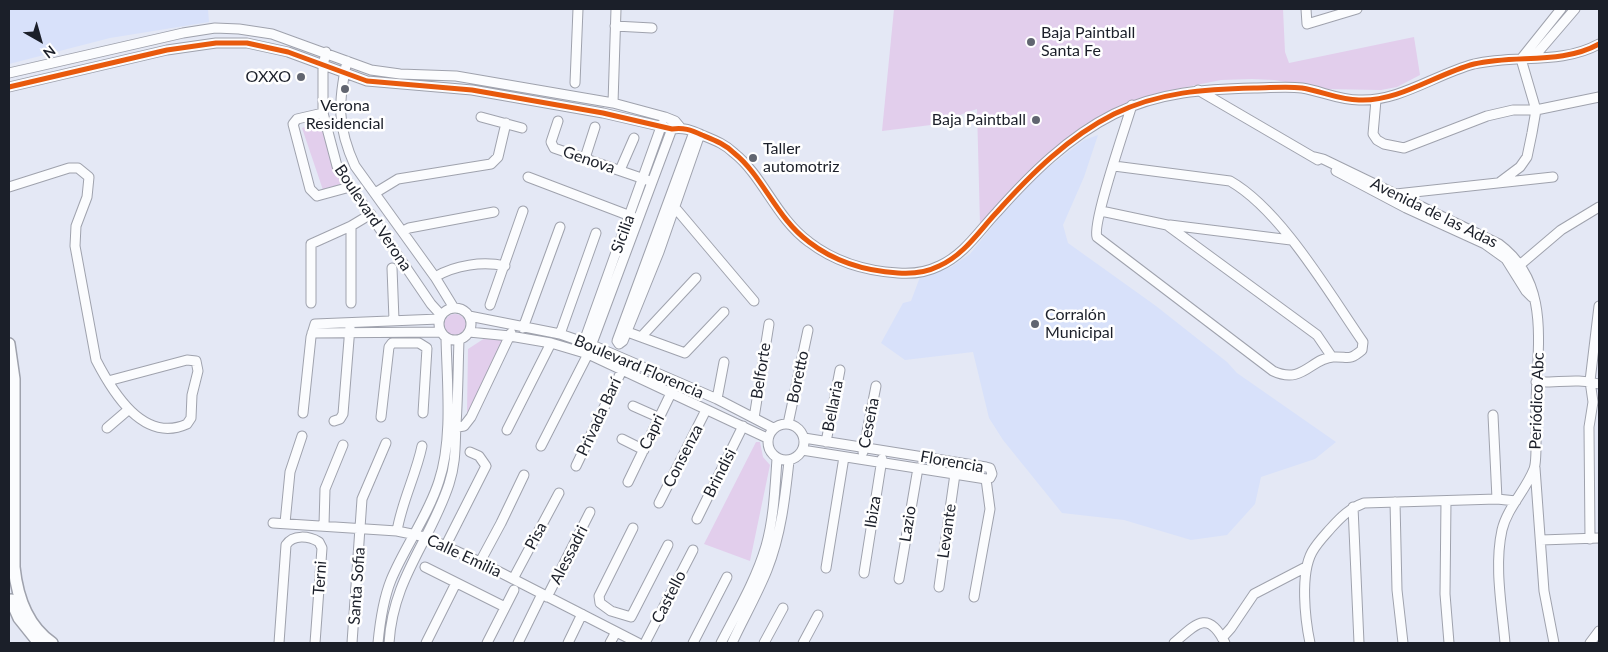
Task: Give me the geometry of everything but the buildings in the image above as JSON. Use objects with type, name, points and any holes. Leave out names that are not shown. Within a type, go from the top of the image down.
[{"type":"main road","points":[[10,353],[14,379],[11,524],[18,598],[30,620],[52,643]]},
{"type":"main road","points":[[9,588],[19,618],[39,643]]},
{"type":"street","points":[[575,83],[578,9]]},
{"type":"street","points":[[613,103],[616,9]]},
{"type":"street","points":[[1306,9],[1307,24],[1357,9]]},
{"type":"street","points":[[1521,59],[1562,9]]},
{"type":"street","points":[[1533,58],[1575,9]]},
{"type":"street","points":[[615,26],[652,28]]},
{"type":"street","points":[[9,74],[112,48],[214,28],[272,34],[384,73],[456,76],[613,103],[665,117],[676,126],[719,142],[737,154],[788,222],[809,243],[833,258],[881,272],[907,273],[929,270],[951,259],[964,249],[1018,189],[1062,146],[1104,119],[1132,105],[1177,92],[1198,90],[1297,88],[1357,100],[1376,100],[1468,66],[1583,52],[1599,44]]},
{"type":"street","points":[[9,87],[167,50],[216,43],[247,43],[294,54],[344,74],[383,84],[472,90],[603,113],[661,127],[676,126]]},
{"type":"street","name":"Boulevard Verona","points":[[326,52],[323,66],[323,112],[332,154],[350,188],[371,214],[440,317]]},
{"type":"street","points":[[1500,182],[1520,167],[1527,157],[1536,110],[1521,59]]},
{"type":"street","name":"Boulevard Verona","points":[[346,61],[339,98],[342,132],[355,166],[403,231],[454,308]]},
{"type":"street","name":"Avenida de las Adas","points":[[1198,90],[1315,157],[1321,163],[1406,208],[1486,244],[1506,259],[1526,291],[1532,296]]},
{"type":"street","points":[[1376,100],[1373,134],[1377,140],[1395,147],[1413,145],[1487,116],[1513,110],[1536,110],[1599,98]]},
{"type":"street","points":[[1114,166],[1230,181],[1244,189],[1291,240],[1363,342],[1362,350],[1354,357],[1346,359],[1332,357],[1297,374],[1283,375],[1273,371],[1098,236],[1096,232],[1101,211],[1114,166],[1132,105]]},
{"type":"street","points":[[323,112],[297,119],[293,124],[310,189],[318,196],[350,188]]},
{"type":"street","name":"Sicilia","points":[[541,446],[586,350],[634,217],[643,179],[665,117]]},
{"type":"street","points":[[481,118],[522,128]]},
{"type":"street","name":"Genova","points":[[558,121],[551,142],[552,147],[652,182]]},
{"type":"street","points":[[376,193],[393,181],[406,177],[491,164],[498,157],[506,123]]},
{"type":"street","name":"Sicilia","points":[[634,217],[652,182],[676,126]]},
{"type":"street","points":[[585,158],[595,127]]},
{"type":"street","points":[[697,133],[624,331],[685,353],[724,312]]},
{"type":"street","points":[[620,170],[634,138]]},
{"type":"street","name":"Avenida de las Adas","points":[[1315,157],[1323,159],[1499,244],[1522,264],[1533,287],[1532,296]]},
{"type":"street","points":[[9,187],[69,168],[78,168],[89,177],[87,197],[76,226],[75,246],[96,360],[108,381],[128,410],[148,423],[165,427],[187,424],[191,418],[190,404],[198,372],[198,364],[196,361],[188,360],[108,381]]},
{"type":"street","points":[[528,177],[634,217]]},
{"type":"street","points":[[1396,194],[1553,177]]},
{"type":"street","points":[[672,204],[754,300]]},
{"type":"street","points":[[1522,264],[1561,230],[1599,207]]},
{"type":"street","points":[[490,305],[523,211]]},
{"type":"street","points":[[1101,211],[1167,225],[1291,240]]},
{"type":"street","points":[[403,231],[409,228],[494,212]]},
{"type":"street","points":[[310,303],[311,244],[351,226],[371,214]]},
{"type":"street","points":[[1167,225],[1317,335],[1332,357]]},
{"type":"street","points":[[351,226],[352,303]]},
{"type":"street","points":[[523,328],[560,227]]},
{"type":"street","points":[[560,334],[596,233]]},
{"type":"street","points":[[435,277],[462,267],[482,264],[504,266]]},
{"type":"street","points":[[392,268],[394,320]]},
{"type":"street","points":[[641,337],[696,278]]},
{"type":"street","points":[[416,320],[426,311],[426,296]]},
{"type":"street","name":"Periódico Abc","points":[[1505,643],[1499,571],[1502,528],[1535,468],[1536,382],[1540,331],[1532,296]]},
{"type":"street","points":[[1541,540],[1594,538],[1589,427],[1593,402],[1590,381],[1599,306]]},
{"type":"street","points":[[303,413],[313,326],[318,323],[416,320],[440,317],[454,308],[465,312],[469,316],[471,327],[469,332],[459,340],[452,428],[439,482],[387,593],[378,643]]},
{"type":"street","name":"Boulevard Florencia","points":[[469,316],[560,334],[586,350],[767,438]]},
{"type":"street","points":[[389,643],[396,599],[409,567],[426,537],[452,473],[457,446],[452,428],[440,317]]},
{"type":"street","points":[[334,421],[340,419],[343,414],[350,322]]},
{"type":"street","name":"Belforte","points":[[754,418],[769,324]]},
{"type":"street","points":[[452,428],[464,426],[471,416],[510,336],[513,326]]},
{"type":"street","name":"Boretto","points":[[788,424],[808,330]]},
{"type":"street","points":[[312,333],[350,331],[408,337],[443,335],[459,340]]},
{"type":"street","name":"Boulevard Florencia","points":[[469,332],[510,336],[586,350],[676,382],[773,428]]},
{"type":"street","points":[[381,418],[389,347],[392,343],[408,337],[422,343],[428,351],[423,413]]},
{"type":"street","points":[[508,430],[551,344]]},
{"type":"street","points":[[717,400],[724,362]]},
{"type":"street","name":"Privada Barí","points":[[576,466],[622,368]]},
{"type":"street","name":"Bellaria","points":[[826,442],[840,370]]},
{"type":"street","points":[[1536,382],[1590,381],[1599,384]]},
{"type":"street","name":"Capri","points":[[628,482],[676,382]]},
{"type":"street","name":"Ceseña","points":[[861,459],[876,386]]},
{"type":"street","points":[[632,406],[660,418]]},
{"type":"street","points":[[106,428],[128,410]]},
{"type":"street","name":"Consenza","points":[[659,502],[706,410]]},
{"type":"street","points":[[1493,415],[1497,499]]},
{"type":"street","points":[[732,643],[767,570],[775,546],[784,506],[789,461],[802,450],[804,438],[797,427],[788,424],[773,428],[767,438],[769,450],[777,458],[789,461]]},
{"type":"street","name":"Brindisi","points":[[696,520],[744,426]]},
{"type":"street","points":[[285,524],[288,481],[302,436]]},
{"type":"street","name":"Florencia","points":[[802,450],[986,479],[990,478],[992,474],[990,468],[986,467],[804,438]]},
{"type":"street","points":[[622,439],[644,450]]},
{"type":"street","name":"Santa Sofia","points":[[352,643],[362,499],[386,443]]},
{"type":"street","points":[[324,525],[325,489],[343,445]]},
{"type":"street","points":[[397,531],[400,509],[419,463],[422,446]]},
{"type":"street","name":"Ibiza","points":[[864,573],[883,451]]},
{"type":"street","points":[[446,545],[486,466],[479,456],[470,452]]},
{"type":"street","points":[[826,568],[844,457]]},
{"type":"street","points":[[722,643],[753,578],[766,544],[773,506],[777,458]]},
{"type":"street","name":"Lazio","points":[[899,579],[918,468]]},
{"type":"street","points":[[1535,468],[1544,591],[1554,643]]},
{"type":"street","name":"Levante","points":[[939,587],[956,474]]},
{"type":"street","points":[[480,562],[524,475]]},
{"type":"street","points":[[974,598],[990,509],[986,479]]},
{"type":"street","name":"Pisa","points":[[513,579],[559,493]]},
{"type":"street","points":[[1310,643],[1306,602],[1306,567],[1312,552],[1322,538],[1353,507],[1364,503],[1516,500]]},
{"type":"street","points":[[1446,501],[1445,594],[1449,643]]},
{"type":"street","points":[[1395,502],[1397,590],[1403,643]]},
{"type":"street","points":[[1353,507],[1359,643]]},
{"type":"street","name":"Alessadri","points":[[518,643],[590,512]]},
{"type":"street","name":"Calle Emilia","points":[[273,523],[397,531],[426,537],[446,545],[638,643]]},
{"type":"street","name":"Terni","points":[[306,525],[305,538],[319,542],[322,548],[315,643]]},
{"type":"street","points":[[633,528],[599,596],[600,603],[611,611],[631,617],[668,545]]},
{"type":"street","points":[[279,643],[286,545],[294,538],[305,538]]},
{"type":"street","name":"Castello","points":[[645,643],[692,550]]},
{"type":"street","points":[[425,567],[505,607]]},
{"type":"street","points":[[1174,643],[1192,627],[1205,622],[1211,624],[1223,640],[1254,594],[1306,567]]},
{"type":"street","points":[[693,643],[727,577]]},
{"type":"street","points":[[426,643],[456,583]]},
{"type":"street","points":[[487,643],[514,590]]},
{"type":"street","points":[[764,643],[782,608]]},
{"type":"street","points":[[604,626],[611,611]]},
{"type":"street","points":[[568,643],[582,614]]},
{"type":"street","points":[[803,643],[818,615]]},
{"type":"street","points":[[1590,643],[1599,631]]},
{"type":"street","points":[[610,643],[616,632]]},
{"type":"shaded area","points":[[9,9],[208,9],[209,22],[110,38],[9,64]]},
{"type":"shaded area","name":"Baja Paintball","points":[[894,9],[1283,9],[1285,52],[1289,63],[1414,37],[1420,75],[1397,87],[1381,90],[1324,89],[1274,80],[1252,79],[1221,80],[1162,92],[1101,115],[1083,126],[1055,148],[980,224],[977,109],[931,125],[882,131]]},
{"type":"shaded area","points":[[320,122],[341,184],[323,190],[302,128]]},
{"type":"shaded area","name":"Corralón Municipal","points":[[1098,135],[1084,177],[1063,225],[1068,243],[1156,306],[1227,362],[1237,373],[1336,442],[1315,459],[1261,477],[1255,504],[1227,535],[1191,540],[1124,520],[1062,513],[1003,440],[989,418],[973,352],[905,360],[881,343],[903,303],[911,301],[920,277],[951,267],[970,254],[1004,212],[1041,173],[1084,140]]},
{"type":"shaded area","points":[[455,314],[463,317],[466,325],[463,333],[455,336],[447,333],[444,325],[447,317]]},
{"type":"shaded area","points":[[485,338],[506,340],[473,413],[467,412],[468,349]]},
{"type":"shaded area","points":[[756,442],[760,442],[763,457],[770,465],[750,561],[704,544]]},
{"type":"cycle path","points":[[9,87],[167,50],[216,43],[247,43],[288,52],[367,81],[472,90],[603,113],[672,129],[687,129],[731,150],[753,173],[787,221],[797,232],[819,249],[840,260],[862,268],[908,273],[934,268],[956,256],[1023,184],[1051,157],[1097,123],[1114,114],[1148,101],[1165,96],[1200,91],[1284,87],[1302,88],[1352,100],[1374,99],[1403,92],[1474,64],[1569,55],[1599,44]]},
{"type":"place","name":"Baja Paintball Santa Fe","points":[[1031,42]]},
{"type":"place","name":"OXXO","points":[[301,77]]},
{"type":"place","name":"Verona Residencial","points":[[345,89]]},
{"type":"place","name":"Baja Paintball","points":[[1036,120]]},
{"type":"place","name":"Taller automotriz","points":[[753,158]]},
{"type":"place","name":"Corralón Municipal","points":[[1035,324]]}]
